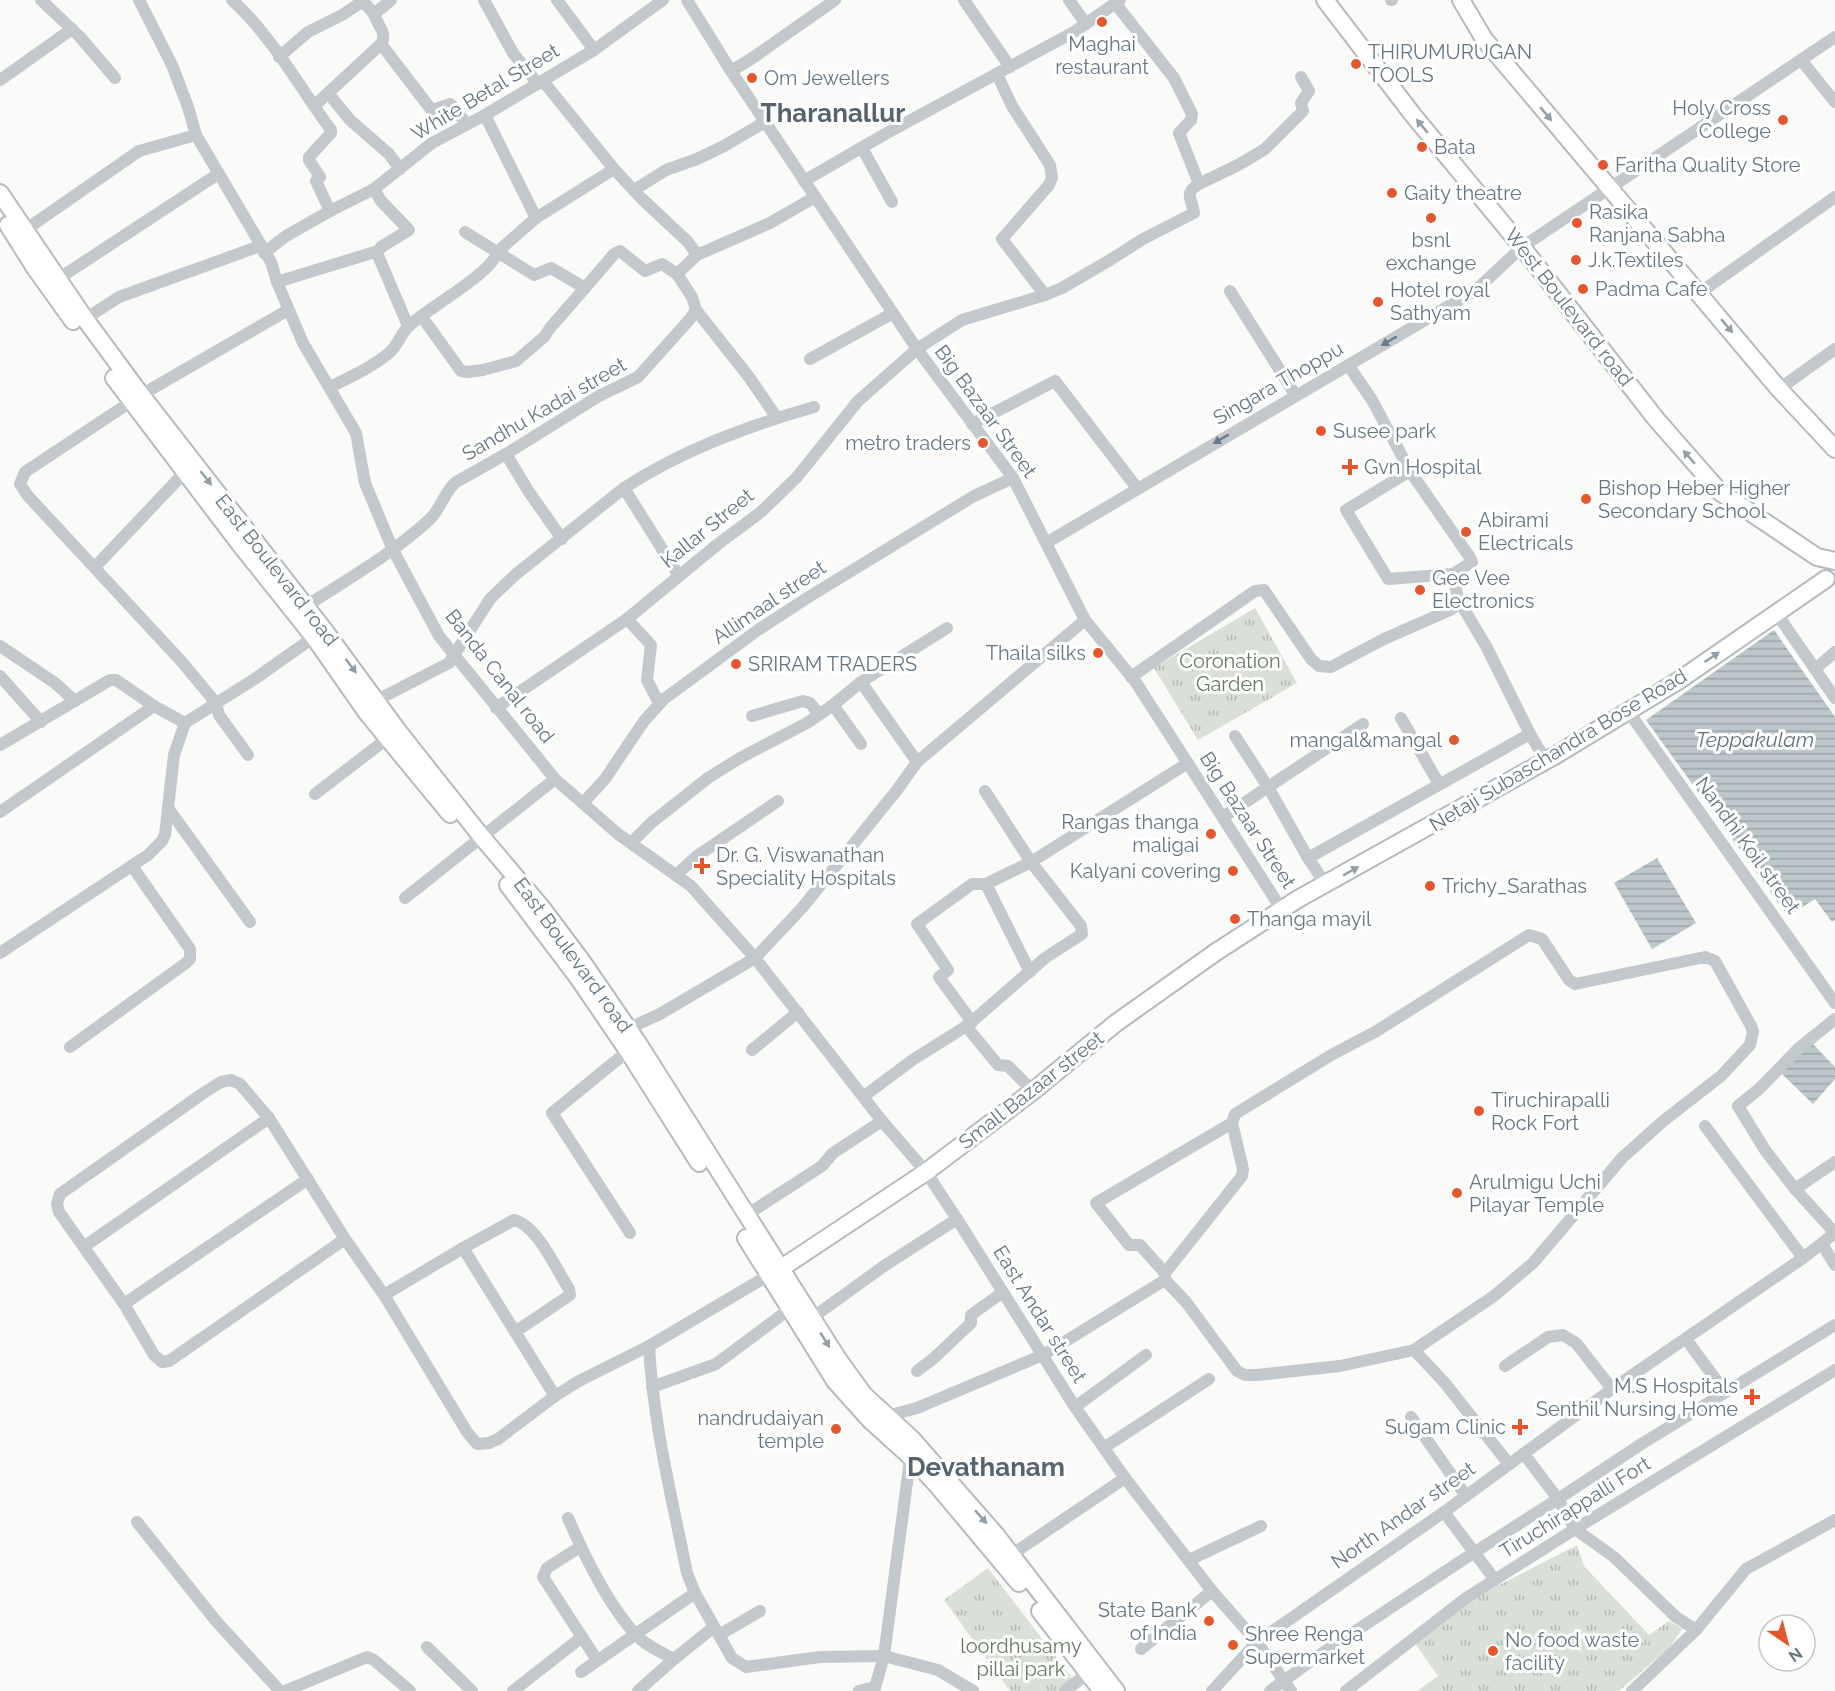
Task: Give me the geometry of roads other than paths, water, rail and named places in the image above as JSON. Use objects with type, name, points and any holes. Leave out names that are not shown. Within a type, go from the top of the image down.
[{"type":"main road","name":"West Boulevard road","points":[[1325,0],[1413,115],[1522,247],[1656,419],[1720,492],[1817,557]]},
{"type":"main road","points":[[1461,0],[1484,39],[1698,294],[1835,449]]},
{"type":"main road","name":"East Boulevard road","points":[[0,193],[137,398],[306,606],[477,839],[543,908],[582,960],[638,1043],[745,1216],[775,1272],[812,1318],[864,1395],[912,1439],[996,1535],[1116,1691]]},
{"type":"main road","points":[[0,212],[35,268],[137,398],[185,472],[314,637],[367,713],[477,839],[579,979],[775,1272],[791,1308],[835,1381],[870,1420],[911,1457],[1013,1576],[1102,1691]]},
{"type":"main road","points":[[1817,557],[1835,561]]},
{"type":"main road","points":[[1817,557],[1830,584]]},
{"type":"main road","name":"Netaji Subaschandra Bose Road","points":[[1282,910],[1546,760],[1678,681],[1777,614],[1830,584]]},
{"type":"main road","name":"Small Bazaar street","points":[[775,1272],[926,1172],[1033,1091],[1116,1023],[1216,952],[1282,910]]},
{"type":"street","points":[[41,0],[72,29],[115,78]]},
{"type":"street","points":[[232,0],[254,24],[302,86],[331,130],[331,133],[309,157],[320,177],[316,181],[330,211]]},
{"type":"street","points":[[374,14],[391,0]]},
{"type":"street","points":[[484,0],[513,53],[541,82],[614,169],[688,242],[697,255]]},
{"type":"street","points":[[557,0],[594,50]]},
{"type":"street","name":"White Betal Street","points":[[85,319],[119,297],[262,249],[374,189],[432,143],[485,115],[594,50],[663,0]]},
{"type":"street","name":"Big Bazaar Street","points":[[687,0],[731,71],[892,313],[1013,478],[1085,620],[1131,677],[1282,910]]},
{"type":"street","points":[[964,0],[1010,67]]},
{"type":"street","points":[[1069,0],[1086,24]]},
{"type":"street","points":[[279,57],[308,32],[342,15],[363,1],[374,14],[384,34],[381,44],[314,106]]},
{"type":"street","points":[[731,71],[833,1]]},
{"type":"street","points":[[804,182],[1086,24],[1118,1],[1174,78],[1192,114],[1191,120],[1179,133],[1198,184],[1265,149],[1303,111],[1301,103],[1309,91],[1301,77]]},
{"type":"street","name":"Banda Canal road","points":[[144,2],[172,66],[196,135],[271,262],[288,310],[303,343],[356,432],[365,483],[393,550],[439,636],[555,778],[618,834],[691,886],[755,958]]},
{"type":"street","points":[[0,80],[72,29]]},
{"type":"street","name":"Singara Thoppu","points":[[1046,543],[1476,290],[1522,247],[1835,37]]},
{"type":"street","points":[[381,44],[430,108],[433,110],[450,104],[467,124]]},
{"type":"street","points":[[1800,60],[1835,102]]},
{"type":"street","points":[[997,74],[1012,106],[1050,165],[1052,178],[1049,185],[1002,239],[1045,295]]},
{"type":"street","points":[[328,93],[350,120],[389,154],[400,169]]},
{"type":"street","points":[[485,115],[536,218]]},
{"type":"street","points":[[634,190],[666,170],[724,146],[765,122]]},
{"type":"street","points":[[25,230],[131,155],[150,147],[196,135]]},
{"type":"street","points":[[862,148],[892,202]]},
{"type":"street","points":[[330,387],[360,372],[390,351],[408,326],[484,271],[496,257],[497,252],[536,218],[614,169]]},
{"type":"street","points":[[58,279],[218,174]]},
{"type":"street","name":"Kallar Street","points":[[496,708],[627,619],[761,512],[797,477],[858,401],[917,349],[962,320],[1045,295],[1110,260],[1143,239],[1192,215],[1194,213],[1190,191],[1198,184]]},
{"type":"street","points":[[277,282],[378,251],[409,230],[374,189]]},
{"type":"street","points":[[677,274],[697,255],[770,223],[815,197]]},
{"type":"street","points":[[1698,294],[1835,197]]},
{"type":"street","points":[[465,232],[535,275],[551,268],[585,288]]},
{"type":"street","points":[[378,251],[377,257],[408,326]]},
{"type":"street","points":[[422,317],[461,371],[483,370],[516,361],[535,347],[614,254],[620,251],[643,270],[649,270],[662,264],[677,274],[692,297],[696,310],[749,376],[777,418]]},
{"type":"street","points":[[1230,291],[1296,396]]},
{"type":"street","points":[[248,755],[219,715],[216,703],[182,662],[23,490],[20,484],[25,472],[137,398],[288,310]]},
{"type":"street","name":"Sandhu Kadai street","points":[[306,606],[393,550],[431,518],[454,484],[599,396],[638,377],[696,310]]},
{"type":"street","points":[[810,359],[892,313]]},
{"type":"street","points":[[1779,388],[1835,350]]},
{"type":"street","points":[[1348,365],[1372,400],[1410,471],[1472,562],[1453,574],[1388,579],[1346,510],[1410,471]]},
{"type":"street","points":[[972,424],[1055,381],[1137,488]]},
{"type":"street","points":[[377,700],[449,663],[490,599],[515,575],[624,488],[684,455],[742,430],[814,407]]},
{"type":"street","points":[[506,454],[562,539]]},
{"type":"street","points":[[94,567],[185,472]]},
{"type":"street","name":"Allimaal street","points":[[584,802],[605,779],[644,721],[659,703],[758,630],[807,598],[974,496],[1013,478]]},
{"type":"street","points":[[624,488],[680,576]]},
{"type":"street","points":[[1453,574],[1458,599],[1486,646],[1530,734],[1546,760]]},
{"type":"street","points":[[1131,677],[1256,591],[1264,590],[1311,658],[1319,666],[1330,667],[1384,639],[1450,610],[1456,606],[1458,599]]},
{"type":"street","points":[[1777,614],[1835,698]]},
{"type":"street","points":[[627,619],[651,645],[647,680],[648,686],[659,703]]},
{"type":"street","points":[[627,1029],[660,1014],[755,958],[802,908],[917,762],[1085,620]]},
{"type":"street","points":[[632,843],[651,823],[708,778],[740,758],[807,723],[861,682],[947,628]]},
{"type":"street","points":[[0,953],[157,848],[165,836],[174,755],[185,723],[314,637]]},
{"type":"street","points":[[1,649],[56,683],[75,701]]},
{"type":"street","points":[[1815,669],[1835,652]]},
{"type":"street","points":[[0,675],[41,722]]},
{"type":"street","points":[[2,741],[41,722],[110,680],[116,680],[154,706],[185,723]]},
{"type":"street","points":[[861,682],[917,762]]},
{"type":"street","points":[[752,716],[803,701],[810,703],[819,714]]},
{"type":"street","points":[[832,705],[861,744]]},
{"type":"street","points":[[0,812],[154,706]]},
{"type":"street","name":"Nandhi Koil street","points":[[1628,711],[1835,1003]]},
{"type":"street","points":[[1401,718],[1439,784]]},
{"type":"street","points":[[1222,817],[1363,724]]},
{"type":"street","points":[[1308,858],[1530,734]]},
{"type":"street","points":[[1235,736],[1326,885]]},
{"type":"street","points":[[315,794],[388,738]]},
{"type":"street","points":[[1033,1091],[1008,1066],[998,1065],[969,1024],[939,977],[948,970],[917,924],[972,884],[986,884],[1031,862],[1188,763]]},
{"type":"street","points":[[405,898],[555,778]]},
{"type":"street","points":[[864,1096],[914,1059],[969,1024],[1045,958],[1080,936],[1083,931],[1031,862],[985,791]]},
{"type":"street","points":[[676,875],[696,856],[778,801]]},
{"type":"street","points":[[168,808],[250,922]]},
{"type":"street","points":[[165,836],[190,838]]},
{"type":"street","points":[[70,1047],[190,958],[190,949],[132,866]]},
{"type":"street","points":[[986,884],[1030,972]]},
{"type":"street","points":[[887,1416],[917,1408],[1043,1355],[1165,1277],[1242,1176],[1243,1169],[1232,1123],[1234,1116],[1332,1054],[1375,1032],[1529,935],[1542,939],[1569,980],[1575,984],[1705,957],[1715,960],[1753,1032],[1750,1045],[1722,1076],[1662,1122],[1622,1158],[1533,1263],[1494,1296],[1414,1350],[1340,1366],[1257,1375],[1245,1375],[1237,1371],[1186,1302],[1165,1277],[1140,1245],[1129,1245],[1096,1203],[1232,1123]]},
{"type":"street","name":"East Andar street","points":[[755,958],[882,1121],[926,1172],[1074,1407],[1105,1447],[1125,1478],[1212,1591],[1257,1642],[1288,1686]]},
{"type":"street","points":[[752,1050],[798,1012]]},
{"type":"street","points":[[1835,1019],[1799,1047],[1765,1083],[1738,1106],[1765,1150],[1795,1189],[1835,1233]]},
{"type":"street","points":[[628,1051],[552,1113],[630,1233]]},
{"type":"street","points":[[345,1239],[167,1362],[160,1361],[156,1357],[124,1304],[57,1208],[57,1198],[204,1092],[221,1082],[231,1080],[240,1084],[269,1118],[345,1239],[384,1295],[467,1432],[477,1444],[489,1443],[498,1439],[579,1381],[649,1346],[775,1272]]},
{"type":"street","points":[[85,1246],[269,1118]]},
{"type":"street","points":[[745,1216],[822,1166],[833,1153],[882,1121]]},
{"type":"street","points":[[1705,1126],[1803,1258]]},
{"type":"street","points":[[1795,1189],[1835,1162]]},
{"type":"street","points":[[124,1304],[308,1179]]},
{"type":"street","points":[[812,1318],[884,1266],[957,1219]]},
{"type":"street","points":[[384,1295],[514,1220],[521,1222],[533,1233],[569,1289],[570,1295],[515,1332]]},
{"type":"street","name":"North Andar street","points":[[1212,1691],[1257,1642],[1444,1512],[1612,1389],[1803,1258],[1835,1233]]},
{"type":"street","points":[[1822,1244],[1835,1265]]},
{"type":"street","points":[[463,1248],[555,1396]]},
{"type":"street","points":[[917,1371],[971,1323],[971,1315],[1003,1292]]},
{"type":"street","points":[[652,1387],[713,1365],[763,1331],[791,1308]]},
{"type":"street","points":[[1270,1691],[1288,1686],[1475,1552],[1643,1443],[1835,1325]]},
{"type":"street","points":[[1505,1366],[1548,1337],[1563,1335],[1576,1343],[1612,1389]]},
{"type":"street","points":[[1686,1339],[1725,1392]]},
{"type":"street","points":[[649,1346],[652,1387],[687,1573],[695,1593],[732,1658],[749,1667],[820,1657],[884,1656],[938,1670],[955,1678],[973,1691]]},
{"type":"street","points":[[1414,1350],[1444,1382],[1509,1464]]},
{"type":"street","points":[[1074,1407],[1146,1355]]},
{"type":"street","name":"Tiruchirappalli Fort","points":[[1346,1691],[1466,1598],[1575,1528],[1835,1371]]},
{"type":"street","points":[[1105,1447],[1209,1379]]},
{"type":"street","points":[[1411,1417],[1466,1496]]},
{"type":"street","points":[[859,1691],[875,1689],[884,1656],[912,1439]]},
{"type":"street","points":[[1524,1454],[1558,1499],[1575,1528],[1614,1557],[1676,1617],[1696,1630]]},
{"type":"street","points":[[1011,1555],[1125,1478]]},
{"type":"street","points":[[1444,1512],[1495,1580]]},
{"type":"street","points":[[568,1518],[580,1547],[610,1599],[635,1634],[674,1659]]},
{"type":"street","points":[[1632,1691],[1696,1630],[1746,1569],[1835,1520]]},
{"type":"street","points":[[137,1522],[216,1621],[280,1691]]},
{"type":"street","points":[[1189,1560],[1261,1526]]},
{"type":"street","points":[[580,1547],[547,1568],[543,1577],[597,1660]]},
{"type":"street","points":[[1141,1648],[1212,1591]]},
{"type":"street","points":[[581,1672],[695,1593]]},
{"type":"street","points":[[638,1691],[674,1659],[716,1631],[760,1611]]},
{"type":"street","points":[[513,1691],[582,1637]]},
{"type":"street","points":[[427,1647],[472,1691]]},
{"type":"street","points":[[285,1691],[367,1657],[374,1660],[410,1691]]},
{"type":"street","points":[[1065,1691],[1088,1672]]},
{"type":"water","name":"Teppakulam","points":[[1774,630],[1835,717],[1835,920],[1832,922],[1815,899],[1788,916],[1646,720]]},
{"type":"water","points":[[1657,858],[1696,923],[1652,949],[1614,883]]},
{"type":"water","points":[[1809,1040],[1835,1067],[1835,1079],[1813,1104],[1781,1073]]},
{"type":"place","name":"Maghai restaurant","points":[[1102,22]]},
{"type":"place","name":"THIRUMURUGAN TOOLS","points":[[1356,64]]},
{"type":"place","name":"Om Jewellers","points":[[752,78]]},
{"type":"place","name":"Holy Cross College","points":[[1783,120]]},
{"type":"place","name":"Bata","points":[[1422,147]]},
{"type":"place","name":"Faritha Quality Store","points":[[1603,165]]},
{"type":"place","name":"Gaity theatre","points":[[1392,193]]},
{"type":"place","name":"bsnl exchange","points":[[1431,218]]},
{"type":"place","name":"Rasika Ranjana Sabha","points":[[1577,223]]},
{"type":"place","name":"J.k.Textiles","points":[[1576,260]]},
{"type":"place","name":"Padma Cafe","points":[[1583,289]]},
{"type":"place","name":"Hotel royal Sathyam","points":[[1378,302]]},
{"type":"place","name":"Susee park","points":[[1321,431]]},
{"type":"place","name":"metro traders","points":[[983,443]]},
{"type":"place","name":"Gvn Hospital","points":[[1350,467]]},
{"type":"place","name":"Bishop Heber Higher Secondary School","points":[[1586,499]]},
{"type":"place","name":"Abirami Electricals","points":[[1466,532]]},
{"type":"place","name":"Gee Vee Electronics","points":[[1420,590]]},
{"type":"place","name":"Thaila silks","points":[[1098,653]]},
{"type":"place","name":"SRIRAM TRADERS","points":[[736,664]]},
{"type":"place","name":"mangal&mangal","points":[[1454,740]]},
{"type":"place","name":"Rangas thanga maligai","points":[[1211,834]]},
{"type":"place","name":"Dr. G. Viswanathan Speciality Hospitals","points":[[702,866]]},
{"type":"place","name":"Kalyani covering","points":[[1233,871]]},
{"type":"place","name":"Trichy_Sarathas","points":[[1430,886]]},
{"type":"place","name":"Thanga mayil","points":[[1235,919]]},
{"type":"place","name":"Tiruchirapalli Rock Fort","points":[[1479,1111]]},
{"type":"place","name":"Arulmigu Uchi Pilayar Temple","points":[[1457,1193]]},
{"type":"place","name":"M.S Hospitals Senthil Nursing Home","points":[[1752,1397]]},
{"type":"place","name":"Sugam Clinic","points":[[1520,1427]]},
{"type":"place","name":"nandrudaiyan temple","points":[[836,1429]]},
{"type":"place","name":"State Bank of India","points":[[1209,1621]]},
{"type":"place","name":"Shree Renga Supermarket","points":[[1233,1645]]},
{"type":"place","name":"No food waste facility","points":[[1493,1651]]},
{"type":"district","name":"Tharanallur","points":[[833,113]]},
{"type":"district","name":"Devathanam","points":[[986,1467]]},
{"type":"park label","name":"Coronation Garden","points":[[1230,672]]},
{"type":"park label","name":"loordhusamy pillai park","points":[[1021,1658]]}]
